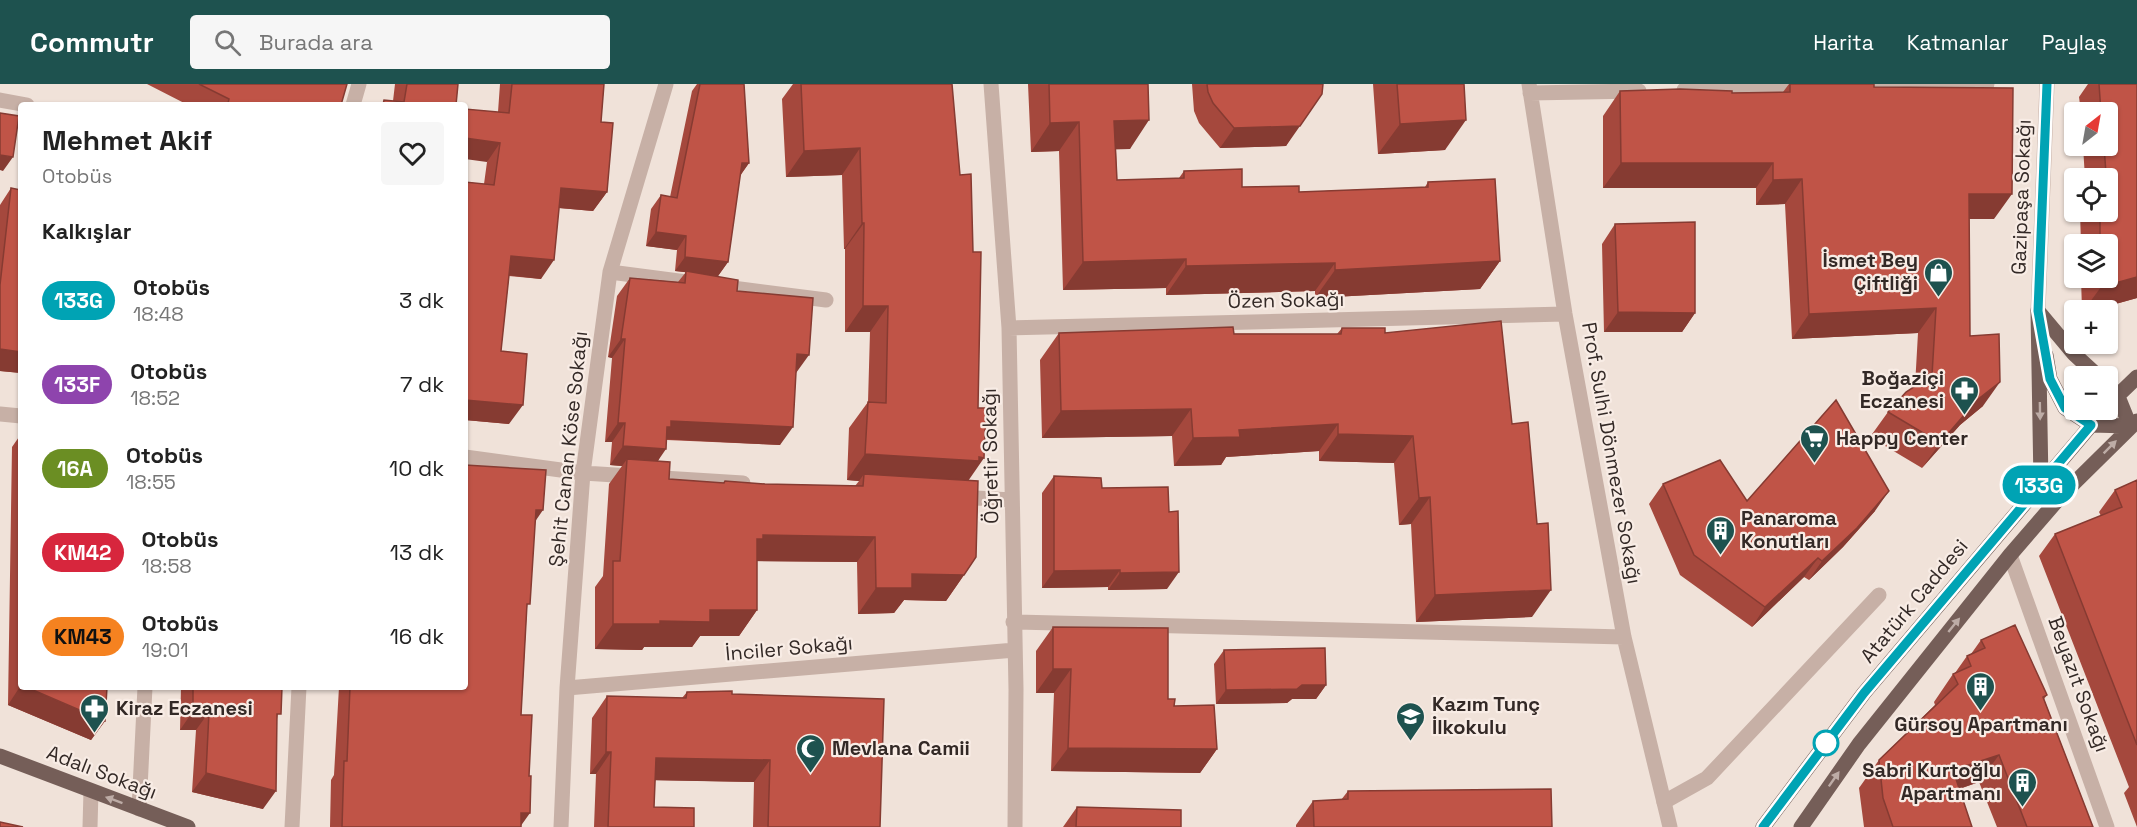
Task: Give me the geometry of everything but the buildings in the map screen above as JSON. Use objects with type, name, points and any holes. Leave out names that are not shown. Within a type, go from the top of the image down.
[{"type":"main road","points":[[2038,311],[2087,366]]},
{"type":"main road","points":[[2038,311],[2050,379],[2065,408],[2091,425],[2134,424]]},
{"type":"main road","points":[[2038,311],[2041,483]]},
{"type":"main road","points":[[2118,390],[2137,378]]},
{"type":"main road","points":[[2118,404],[2134,424]]},
{"type":"main road","name":"Atatürk Caddesi","points":[[1763,827],[1864,693],[2095,420]]},
{"type":"main road","points":[[1801,827],[1859,744],[2010,555],[2061,496],[2134,424]]},
{"type":"main road","name":"Adalı Sokağı","points":[[0,756],[188,827]]},
{"type":"street","points":[[355,102],[359,84]]},
{"type":"street","name":"Şehit Canan Köse Sokağı","points":[[561,827],[567,688],[583,473],[610,272],[666,84]]},
{"type":"street","name":"Öğretir Sokağı","points":[[991,84],[1009,328],[1016,689],[1015,827]]},
{"type":"street","points":[[1530,89],[1665,91],[1987,84]]},
{"type":"street","name":"Gazipaşa Sokağı","points":[[2038,311],[2047,84]]},
{"type":"street","name":"Prof. Sulhi Dönmezer Sokağı","points":[[1530,89],[1565,314],[1624,637],[1670,827]]},
{"type":"street","points":[[0,100],[18,103]]},
{"type":"street","points":[[610,272],[826,300]]},
{"type":"street","name":"Özen Sokağı","points":[[1009,328],[1565,314]]},
{"type":"street","points":[[0,414],[18,416]]},
{"type":"street","points":[[468,457],[583,473],[762,484]]},
{"type":"street","points":[[941,496],[1012,500]]},
{"type":"street","name":"Beyazıt Sokağı","points":[[2010,555],[2107,827]]},
{"type":"street","points":[[1664,802],[1707,778],[1879,595]]},
{"type":"street","points":[[1013,622],[1624,637]]},
{"type":"street","name":"İnciler Sokağı","points":[[567,688],[1015,650]]},
{"type":"street","points":[[139,809],[145,690]]},
{"type":"street","points":[[292,827],[299,690]]},
{"type":"street","points":[[90,827],[91,791]]},
{"type":"bus line","name":"133G","points":[[1763,827],[1864,693],[2091,425],[2065,408],[2050,379],[2038,311],[2047,84]]},
{"type":"place","name":"İsmet Bey Çiftliği","points":[[1939,298]]},
{"type":"place","name":"Boğaziçi Eczanesi","points":[[1965,416]]},
{"type":"place","name":"Happy Center","points":[[1815,464]]},
{"type":"place","name":"Panaroma Konutları","points":[[1720,556]]},
{"type":"place","name":"Gürsoy Apartmanı","points":[[1981,712]]},
{"type":"place","name":"Kiraz Eczanesi","points":[[95,734]]},
{"type":"place","name":"Kazım Tunç İlkokulu","points":[[1411,742]]},
{"type":"place","name":"Mevlana Camii","points":[[811,774]]},
{"type":"place","name":"Sabri Kurtoğlu Apartmanı","points":[[2022,808]]}]
